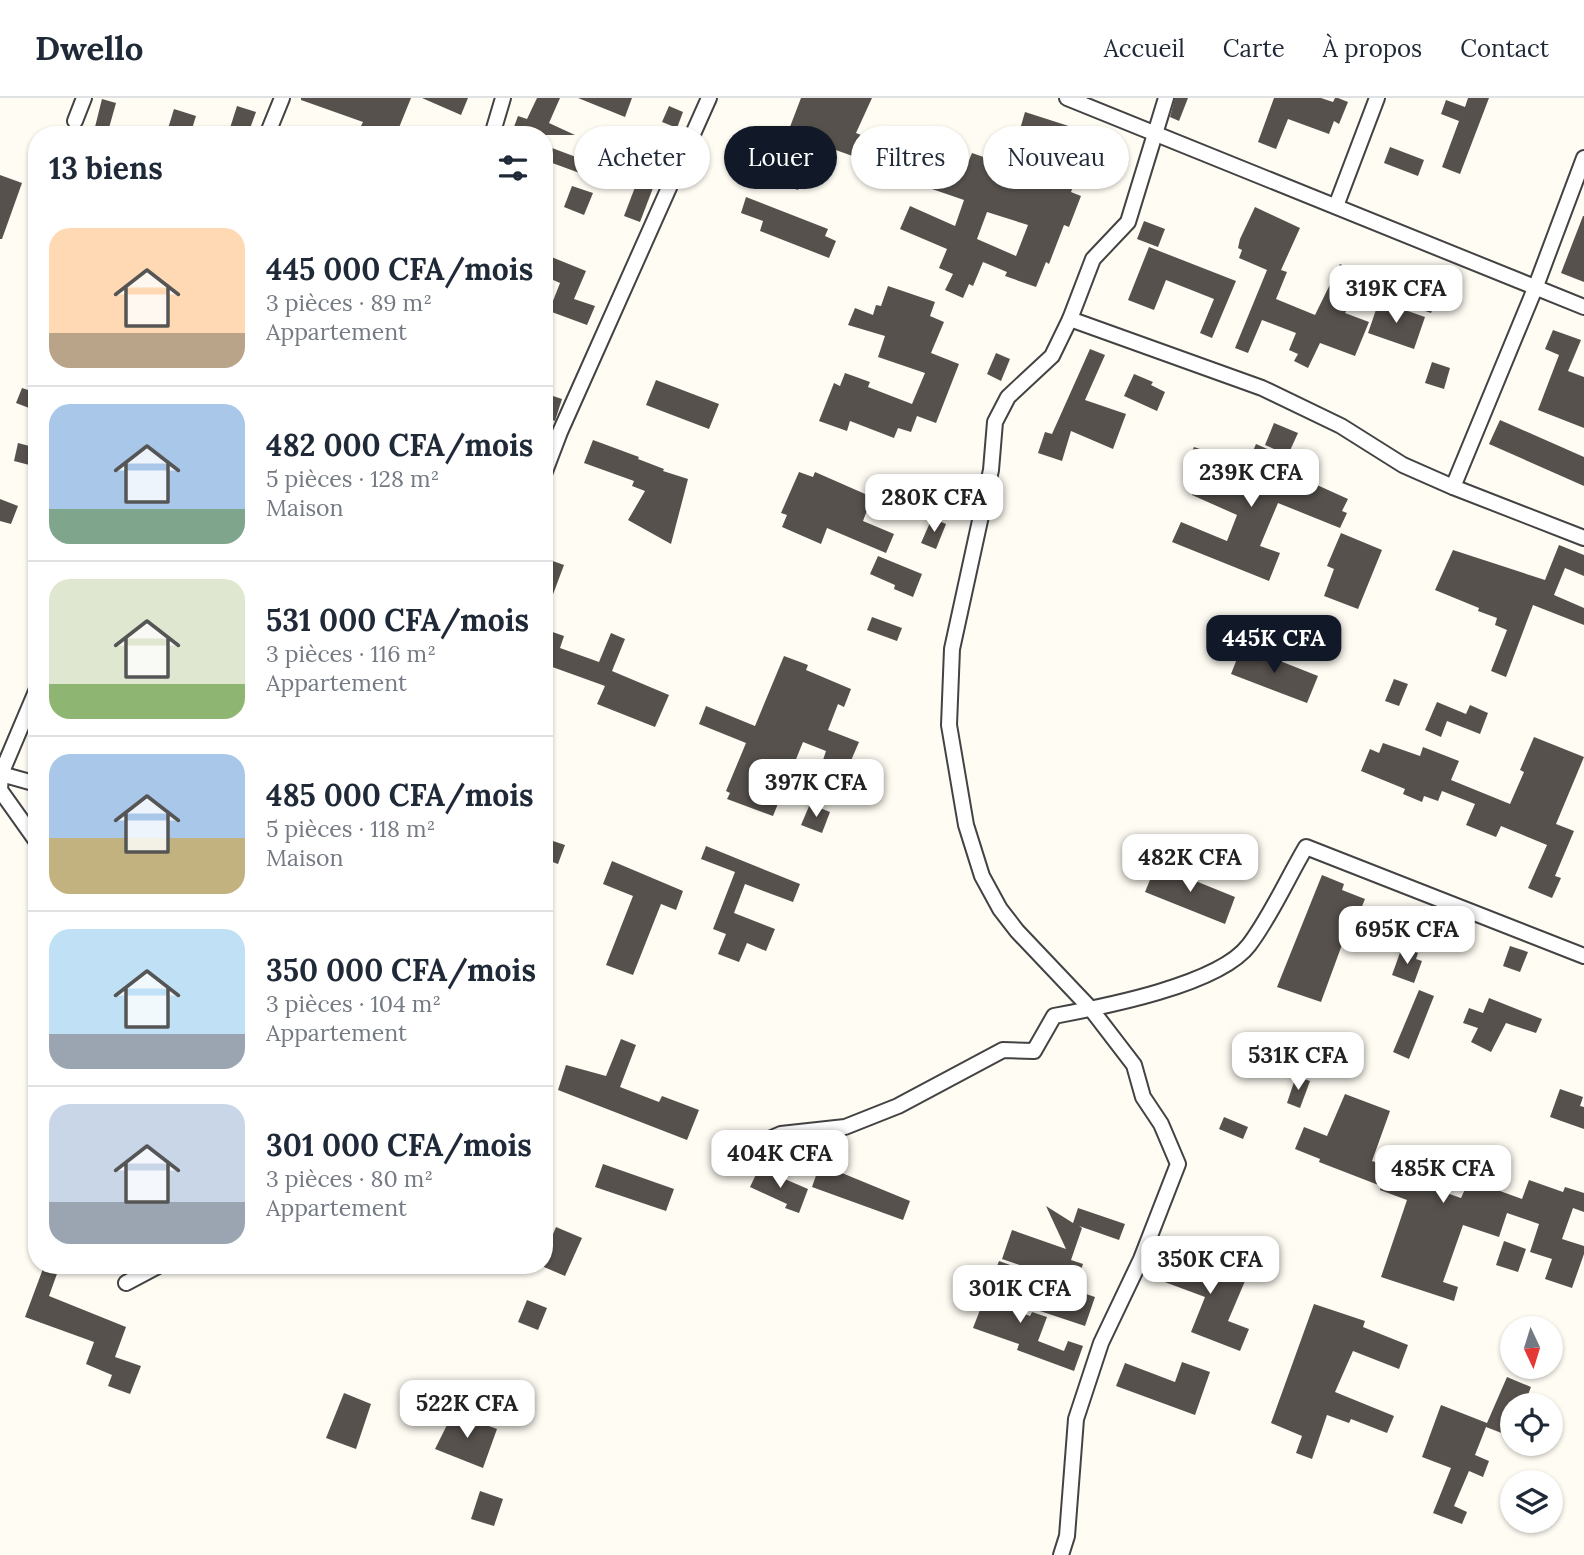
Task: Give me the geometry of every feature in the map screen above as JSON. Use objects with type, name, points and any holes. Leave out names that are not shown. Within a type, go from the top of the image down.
[{"type":"street","points":[[75,121],[84,98]]},
{"type":"street","points":[[271,126],[282,98]]},
{"type":"street","points":[[495,126],[503,98]]},
{"type":"street","points":[[553,452],[709,98]]},
{"type":"street","points":[[1067,98],[1584,307]]},
{"type":"street","points":[[1061,1555],[1067,1535],[1076,1419],[1101,1343],[1141,1259],[1178,1164],[1161,1124],[1143,1097],[1134,1065],[1091,1009],[1017,931],[1000,909],[982,876],[966,825],[949,725],[952,649],[991,470],[996,422],[1008,397],[1052,356],[1070,319],[1093,259],[1128,222],[1166,98]]},
{"type":"street","points":[[1336,205],[1377,98]]},
{"type":"street","points":[[1453,487],[1536,286],[1584,158]]},
{"type":"street","points":[[1070,319],[1262,388],[1341,426],[1403,465],[1584,538]]},
{"type":"street","points":[[28,710],[1,774],[0,790],[28,829]]},
{"type":"street","points":[[1,774],[28,782]]},
{"type":"street","points":[[736,1161],[751,1147],[781,1134],[845,1127],[898,1106],[1003,1050],[1034,1051],[1054,1016],[1091,1009],[1191,982],[1222,968],[1248,947],[1306,847],[1584,956]]},
{"type":"street","points":[[125,1283],[142,1274]]},
{"type":"building","points":[[411,98],[400,126],[361,126],[363,122],[301,100]]},
{"type":"building","points":[[422,98],[468,98],[461,115]]},
{"type":"building","points":[[537,98],[560,98],[549,123],[574,135],[553,135],[553,126],[514,126],[518,116],[527,119]]},
{"type":"building","points":[[578,98],[632,98],[625,117]]},
{"type":"building","points":[[801,98],[872,98],[859,126],[851,126],[851,155],[837,150],[837,126],[790,126]]},
{"type":"building","points":[[1175,98],[1188,98],[1179,121],[1170,117]]},
{"type":"building","points":[[1274,98],[1321,98],[1333,102],[1338,98],[1348,102],[1339,124],[1334,121],[1329,134],[1288,119],[1276,149],[1258,142]]},
{"type":"building","points":[[1468,98],[1489,98],[1460,174],[1442,167],[1459,121],[1441,114],[1446,100],[1465,107]]},
{"type":"building","points":[[102,99],[116,103],[110,126],[95,126]]},
{"type":"building","points":[[237,106],[256,112],[251,126],[231,126]]},
{"type":"building","points":[[669,106],[683,112],[678,126],[662,122]]},
{"type":"building","points":[[174,109],[196,116],[193,126],[169,126]]},
{"type":"building","points":[[1025,112],[1069,126],[1021,126]]},
{"type":"building","points":[[1390,147],[1424,160],[1418,176],[1384,163]]},
{"type":"building","points":[[553,148],[574,156],[574,171],[553,163]]},
{"type":"building","points":[[972,153],[983,157],[983,189],[1072,189],[1071,192],[1081,196],[1069,227],[1064,225],[1049,264],[1046,262],[1036,287],[1005,276],[1007,272],[983,262],[973,286],[969,284],[963,298],[945,290],[953,274],[939,268],[947,249],[900,229],[910,206],[955,226],[964,200],[932,189],[969,189],[969,160]],"holes":[[[987,212],[1028,225],[1016,256],[977,239]]]},
{"type":"building","points":[[0,175],[22,183],[2,239],[0,239]]},
{"type":"building","points":[[572,186],[574,189],[593,193],[584,215],[564,207]]},
{"type":"building","points":[[634,189],[653,189],[640,222],[624,216]]},
{"type":"building","points":[[746,197],[828,229],[825,236],[836,241],[829,258],[760,231],[763,221],[741,213]]},
{"type":"building","points":[[1255,207],[1300,228],[1281,270],[1287,272],[1276,299],[1315,315],[1340,264],[1364,276],[1345,313],[1369,322],[1355,356],[1320,343],[1308,368],[1294,361],[1298,354],[1289,350],[1296,333],[1262,320],[1248,353],[1235,348],[1267,270],[1239,258],[1242,250],[1238,248],[1240,239]]},
{"type":"building","points":[[1584,216],[1584,282],[1561,273]]},
{"type":"building","points":[[1144,221],[1165,229],[1158,247],[1137,239]]},
{"type":"building","points":[[1149,247],[1236,281],[1212,338],[1200,333],[1214,299],[1166,280],[1154,310],[1128,300]]},
{"type":"building","points":[[553,258],[586,271],[574,299],[595,306],[587,325],[553,312],[553,301],[560,283],[553,280]]},
{"type":"building","points":[[1427,277],[1442,281],[1431,313],[1416,308]]},
{"type":"building","points":[[888,286],[935,302],[930,316],[944,322],[931,353],[959,364],[936,423],[917,416],[911,432],[898,428],[894,438],[850,421],[847,431],[819,421],[834,383],[840,386],[845,373],[870,382],[868,387],[912,404],[925,373],[878,357],[885,336],[848,325],[855,308],[873,315],[876,305],[881,306]]},
{"type":"building","points":[[1379,301],[1425,317],[1414,349],[1368,333]]},
{"type":"building","points":[[1553,330],[1581,340],[1568,371],[1584,377],[1584,428],[1538,410],[1559,355],[1545,349]]},
{"type":"building","points":[[1090,349],[1105,355],[1085,400],[1126,414],[1113,449],[1071,431],[1062,461],[1038,453],[1045,432],[1052,434]]},
{"type":"building","points":[[996,353],[1010,359],[1001,381],[987,374]]},
{"type":"building","points":[[1432,362],[1450,368],[1444,389],[1425,383]]},
{"type":"building","points":[[1134,374],[1153,382],[1151,385],[1165,392],[1157,411],[1124,396]]},
{"type":"building","points":[[656,380],[719,404],[709,429],[646,405]]},
{"type":"building","points":[[22,388],[28,390],[28,408],[16,403]]},
{"type":"building","points":[[553,396],[562,399],[555,421],[553,420]]},
{"type":"building","points":[[1500,420],[1584,457],[1584,486],[1489,444]]},
{"type":"building","points":[[1274,423],[1298,433],[1288,455],[1265,445]]},
{"type":"building","points":[[593,440],[688,479],[671,544],[628,520],[645,491],[632,486],[634,481],[584,463]]},
{"type":"building","points":[[18,443],[28,446],[28,465],[14,461]]},
{"type":"building","points":[[1256,444],[1272,451],[1262,476],[1300,492],[1306,480],[1348,499],[1342,511],[1347,513],[1340,528],[1278,503],[1260,546],[1280,553],[1269,581],[1172,542],[1181,522],[1227,541],[1237,515],[1192,495],[1203,470],[1187,463],[1194,447],[1247,465]]},
{"type":"building","points":[[799,472],[813,477],[815,472],[872,497],[863,521],[894,534],[886,553],[827,528],[821,544],[782,527],[787,515],[781,513]]},
{"type":"building","points":[[0,499],[18,506],[11,524],[0,521]]},
{"type":"building","points":[[932,518],[946,524],[936,549],[921,543]]},
{"type":"building","points":[[1341,533],[1382,550],[1358,609],[1324,596],[1334,569],[1327,566]]},
{"type":"building","points":[[1559,545],[1584,555],[1584,576],[1565,568],[1554,595],[1584,608],[1584,625],[1533,605],[1506,677],[1491,671],[1507,630],[1495,625],[1497,618],[1478,611],[1479,608],[1435,590],[1453,550],[1545,580]]},
{"type":"building","points":[[878,556],[922,574],[913,597],[870,574]]},
{"type":"building","points":[[553,561],[564,565],[553,594]]},
{"type":"building","points":[[872,617],[902,628],[897,641],[867,630]]},
{"type":"building","points":[[553,632],[564,636],[560,648],[599,662],[611,633],[625,639],[612,671],[669,695],[655,727],[597,704],[605,686],[553,667]]},
{"type":"building","points":[[1242,646],[1318,676],[1307,703],[1231,674]]},
{"type":"building","points":[[784,656],[808,665],[806,670],[851,689],[844,707],[838,704],[828,730],[859,742],[847,770],[823,760],[826,751],[803,742],[773,816],[727,799],[730,793],[726,791],[746,743],[699,724],[706,706],[755,726]]},
{"type":"building","points":[[1394,679],[1408,684],[1399,706],[1385,701]]},
{"type":"building","points":[[1437,702],[1466,714],[1470,705],[1488,713],[1480,734],[1447,721],[1441,737],[1425,730]]},
{"type":"building","points":[[1534,737],[1584,757],[1556,824],[1574,831],[1555,876],[1561,878],[1552,898],[1528,888],[1547,845],[1501,826],[1496,837],[1466,825],[1475,804],[1442,791],[1438,801],[1424,796],[1422,802],[1403,794],[1405,789],[1361,771],[1370,749],[1379,753],[1383,743],[1420,756],[1423,747],[1459,761],[1451,780],[1510,804],[1524,772],[1520,770]]},
{"type":"building","points":[[810,804],[830,812],[822,833],[801,825]]},
{"type":"building","points":[[553,841],[565,845],[558,864],[553,862]]},
{"type":"building","points":[[706,846],[800,884],[793,902],[745,884],[734,913],[775,929],[766,951],[747,943],[739,962],[718,954],[726,934],[713,929],[735,872],[701,859]]},
{"type":"building","points":[[612,861],[683,891],[676,910],[661,904],[633,975],[606,965],[633,896],[603,884]]},
{"type":"building","points":[[1156,865],[1235,897],[1225,924],[1145,892]]},
{"type":"building","points":[[1322,875],[1344,884],[1342,890],[1365,899],[1347,943],[1343,942],[1321,1002],[1277,987]]},
{"type":"building","points":[[1510,946],[1528,952],[1520,972],[1503,966]]},
{"type":"building","points":[[1402,947],[1418,953],[1416,959],[1422,961],[1414,983],[1392,975]]},
{"type":"building","points":[[1419,990],[1434,996],[1409,1059],[1393,1052]]},
{"type":"building","points":[[1489,998],[1542,1019],[1536,1033],[1506,1023],[1491,1052],[1471,1042],[1478,1028],[1463,1023],[1469,1008],[1483,1013]]},
{"type":"building","points":[[621,1039],[636,1045],[620,1087],[659,1102],[662,1096],[699,1110],[687,1140],[558,1090],[566,1065],[606,1076]]},
{"type":"building","points":[[1296,1076],[1310,1081],[1300,1108],[1287,1103]]},
{"type":"building","points":[[1560,1089],[1583,1097],[1580,1106],[1584,1107],[1584,1129],[1550,1117]]},
{"type":"building","points":[[1345,1094],[1390,1111],[1372,1161],[1417,1176],[1415,1182],[1461,1198],[1478,1161],[1495,1167],[1489,1187],[1522,1199],[1529,1180],[1563,1192],[1565,1187],[1584,1193],[1584,1212],[1573,1208],[1562,1239],[1584,1246],[1584,1254],[1572,1288],[1545,1279],[1552,1259],[1530,1252],[1539,1224],[1507,1213],[1499,1237],[1463,1225],[1443,1282],[1458,1287],[1454,1301],[1381,1277],[1407,1200],[1295,1149],[1304,1127],[1327,1136]]},
{"type":"building","points":[[1224,1117],[1248,1127],[1243,1139],[1219,1129]]},
{"type":"building","points":[[603,1164],[674,1189],[666,1211],[595,1187]]},
{"type":"building","points":[[820,1164],[910,1201],[903,1220],[812,1187]]},
{"type":"building","points":[[759,1168],[808,1189],[799,1213],[785,1208],[787,1204],[750,1187]]},
{"type":"building","points":[[1046,1206],[1073,1223],[1078,1208],[1125,1224],[1119,1240],[1079,1226],[1082,1228],[1071,1260],[1083,1264],[1074,1290],[1095,1297],[1085,1326],[1037,1310],[1049,1275],[1002,1259],[1012,1230],[1066,1249]]},
{"type":"building","points":[[556,1227],[582,1238],[565,1276],[553,1271],[553,1234]]},
{"type":"building","points":[[1504,1241],[1526,1249],[1518,1272],[1496,1265]]},
{"type":"building","points":[[1174,1249],[1248,1274],[1228,1321],[1249,1329],[1240,1351],[1191,1332],[1205,1297],[1162,1281]]},
{"type":"building","points":[[999,1261],[1013,1266],[1000,1305],[1030,1316],[1032,1312],[1047,1317],[1038,1341],[1064,1351],[1068,1341],[1083,1346],[1074,1371],[1017,1350],[1019,1344],[973,1328]]},
{"type":"building","points":[[41,1274],[57,1274],[49,1296],[126,1327],[115,1357],[141,1366],[130,1394],[108,1386],[112,1375],[86,1364],[94,1342],[25,1317]]},
{"type":"building","points":[[527,1300],[547,1308],[538,1330],[518,1322]]},
{"type":"building","points":[[1314,1304],[1365,1321],[1363,1327],[1408,1345],[1399,1369],[1353,1351],[1335,1392],[1394,1416],[1387,1433],[1351,1419],[1349,1423],[1327,1415],[1312,1459],[1296,1453],[1302,1436],[1271,1423]]},
{"type":"building","points":[[1182,1362],[1210,1372],[1195,1415],[1116,1386],[1125,1363],[1175,1382]]},
{"type":"building","points":[[1506,1379],[1531,1387],[1529,1393],[1500,1393]]},
{"type":"building","points":[[344,1393],[371,1404],[356,1449],[326,1438]]},
{"type":"building","points":[[1500,1393],[1500,1432],[1486,1427],[1475,1455],[1489,1461],[1483,1477],[1469,1471],[1454,1506],[1467,1512],[1462,1524],[1433,1513],[1451,1468],[1422,1457],[1441,1405],[1487,1423]]},
{"type":"building","points":[[453,1413],[497,1429],[483,1468],[435,1449]]},
{"type":"building","points":[[480,1491],[503,1499],[494,1526],[471,1519]]}]
